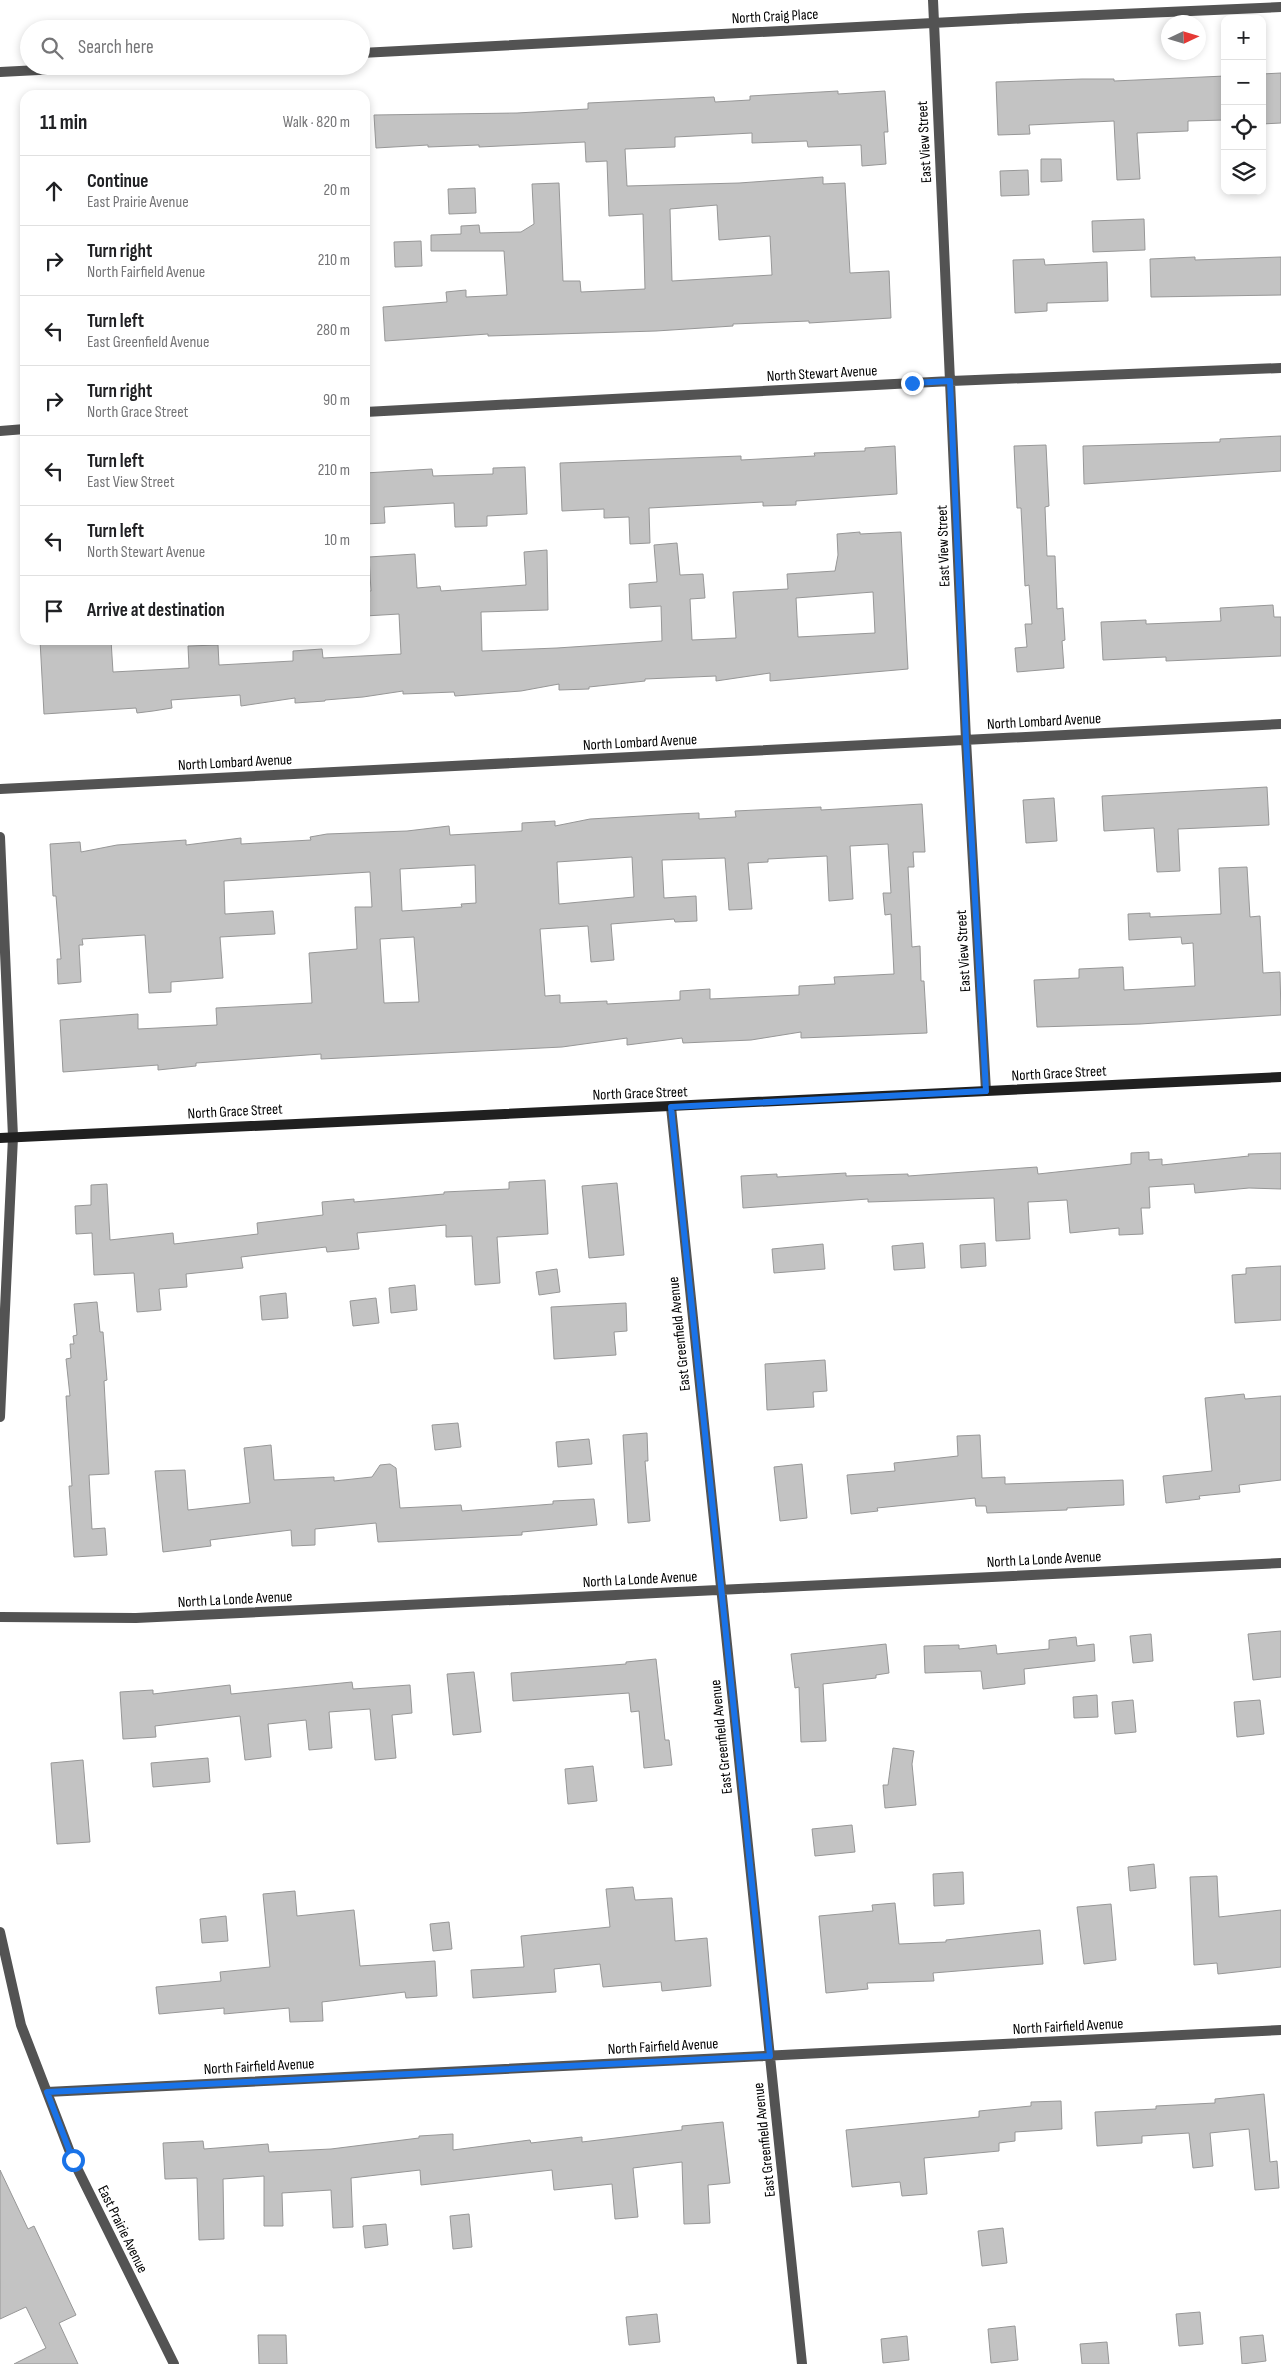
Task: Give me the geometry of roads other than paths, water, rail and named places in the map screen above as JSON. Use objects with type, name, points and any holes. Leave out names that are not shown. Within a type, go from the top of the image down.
[{"type":"street","name":"East View Street","points":[[933,0],[966,740],[986,1091]]},
{"type":"street","name":"North Craig Place","points":[[370,53],[1281,7]]},
{"type":"street","points":[[0,72],[20,71]]},
{"type":"street","name":"North Stewart Avenue","points":[[370,412],[950,381],[1281,368]]},
{"type":"street","points":[[0,430],[20,429]]},
{"type":"street","name":"North Lombard Avenue","points":[[0,789],[1281,724]]},
{"type":"street","points":[[0,837],[13,1137],[0,1417]]},
{"type":"street","name":"North Grace Street","points":[[0,1138],[342,1120],[671,1107],[1281,1077]]},
{"type":"street","name":"East Greenfield Avenue","points":[[671,1107],[802,2364]]},
{"type":"street","name":"North La Londe Avenue","points":[[0,1616],[136,1618],[1281,1563]]},
{"type":"street","name":"East Prairie Avenue","points":[[0,1932],[21,2025],[73,2160],[174,2364]]},
{"type":"street","name":"North Fairfield Avenue","points":[[47,2092],[1281,2030]]}]
